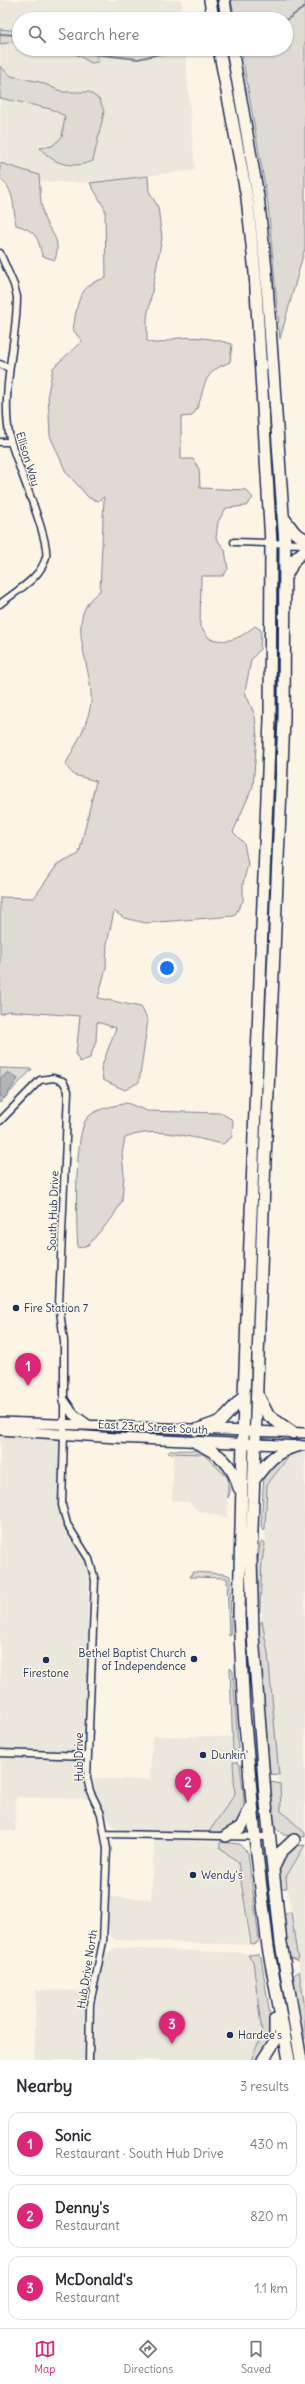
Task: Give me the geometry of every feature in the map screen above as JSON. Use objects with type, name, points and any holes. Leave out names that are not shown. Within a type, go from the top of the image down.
[{"type":"highway","points":[[210,0],[212,12]]},
{"type":"highway","points":[[224,0],[226,12]]},
{"type":"highway","points":[[220,56],[247,198],[256,273],[271,542],[270,719],[244,1396],[239,1616],[244,1712],[255,1837],[268,1948],[289,2060]]},
{"type":"highway","points":[[233,56],[258,196],[266,270],[285,543],[284,719],[250,1558],[253,1635],[273,1870],[281,1943],[301,2040],[301,2060]]},
{"type":"highway","points":[[283,517],[295,533],[305,539]]},
{"type":"highway","points":[[285,579],[295,559],[305,550]]},
{"type":"highway","points":[[257,1391],[268,1415],[293,1433]]},
{"type":"highway","points":[[196,1430],[221,1422],[244,1396]]},
{"type":"highway","points":[[195,1442],[215,1452],[229,1464],[241,1498]]},
{"type":"highway","points":[[254,1481],[271,1457],[279,1452],[301,1446]]},
{"type":"highway","points":[[226,1836],[241,1827],[252,1805]]},
{"type":"highway","points":[[273,1870],[275,1860],[294,1840]]},
{"type":"highway","points":[[263,2060],[275,2041],[274,1978]]},
{"type":"main road","points":[[64,1401],[73,1414],[88,1425]]},
{"type":"main road","name":"East 23rd Street South","points":[[0,1422],[195,1442],[301,1446]]},
{"type":"main road","name":"East 23rd Street South","points":[[0,1430],[64,1429],[88,1425],[243,1432],[305,1433]]},
{"type":"street","name":"Ellison Way","points":[[0,254],[14,285],[17,297],[17,312],[9,368],[6,406],[11,442],[45,541],[46,556],[37,574],[0,604]]},
{"type":"street","points":[[0,364],[9,368]]},
{"type":"street","points":[[0,442],[11,442]]},
{"type":"street","points":[[234,542],[305,544]]},
{"type":"street","name":"South Hub Drive","points":[[0,1121],[32,1086],[40,1080],[53,1078],[63,1081],[68,1091],[59,1304],[64,1341],[64,1429]]},
{"type":"street","name":"Hub Drive","points":[[64,1429],[62,1505],[71,1533],[89,1559],[95,1580],[87,1778],[90,1791],[101,1814],[106,1834]]},
{"type":"street","points":[[0,1753],[88,1756]]},
{"type":"street","points":[[106,1834],[270,1837]]},
{"type":"street","name":"Hub Drive North","points":[[89,2060],[90,2004],[103,1942],[107,1849],[106,1834]]},
{"type":"shaded area","points":[[0,0],[181,0],[182,12],[12,12],[12,56],[186,56],[195,170],[90,183],[0,180]]},
{"type":"shaded area","points":[[231,0],[305,0],[305,248],[280,339],[268,204],[242,56],[293,56],[293,12],[234,12]]},
{"type":"shaded area","points":[[0,29],[12,30],[12,42],[0,44]]},
{"type":"shaded area","points":[[79,56],[97,56],[98,62],[91,63]]},
{"type":"shaded area","points":[[0,66],[11,76],[40,82],[63,92],[89,92],[100,100],[104,112],[93,161],[78,165],[64,164],[45,154],[40,148],[52,146],[62,137],[65,116],[51,109],[0,98]]},
{"type":"shaded area","points":[[0,163],[39,175],[43,213],[47,225],[56,239],[57,244],[55,260],[42,256],[37,239],[32,232],[16,225],[11,193],[5,183],[0,179]]},
{"type":"shaded area","points":[[148,176],[149,191],[158,207],[162,238],[147,318],[147,341],[152,343],[160,343],[174,339],[192,337],[213,339],[232,344],[230,362],[217,368],[207,378],[196,411],[192,416],[181,417],[181,459],[193,459],[199,469],[200,488],[246,490],[253,498],[246,506],[226,508],[218,522],[216,538],[225,550],[228,569],[223,576],[201,576],[200,626],[210,639],[217,640],[234,639],[255,626],[261,630],[260,649],[251,660],[245,692],[255,716],[257,736],[253,786],[233,832],[244,843],[248,864],[243,883],[243,901],[234,916],[146,923],[124,918],[114,911],[107,944],[106,968],[98,998],[141,1007],[148,1020],[139,1082],[125,1090],[103,1080],[101,1068],[116,1028],[97,1022],[96,1041],[90,1058],[80,1062],[76,1055],[80,1016],[8,1011],[0,1014],[0,897],[34,898],[57,865],[79,854],[96,781],[74,775],[65,765],[84,727],[91,703],[91,689],[82,643],[81,629],[83,615],[89,602],[100,591],[104,497],[98,501],[89,498],[66,472],[50,436],[48,393],[53,368],[82,341],[73,330],[80,297],[84,290],[90,285],[106,278],[105,209],[90,183]]},
{"type":"shaded area","points":[[0,1068],[32,1069],[0,1103]]},
{"type":"shaded area","points":[[8,1072],[18,1079],[4,1099],[0,1095],[0,1079]]},
{"type":"shaded area","points":[[127,1103],[147,1111],[221,1113],[233,1120],[232,1137],[223,1144],[186,1136],[161,1133],[137,1134],[125,1138],[122,1154],[124,1174],[122,1201],[112,1218],[88,1245],[78,1248],[77,1180],[80,1142],[83,1127],[87,1118],[95,1112]]},
{"type":"shaded area","points":[[0,1436],[61,1438],[60,1516],[89,1565],[86,1762],[82,1762],[83,1781],[88,1799],[16,1797],[15,1831],[0,1830]]},
{"type":"shaded area","points":[[171,1450],[193,1450],[205,1452],[210,1453],[220,1459],[229,1475],[230,1493],[228,1498],[228,1478],[203,1454],[168,1453]]},
{"type":"shaded area","points":[[293,1451],[305,1452],[305,1833],[281,1811],[268,1653],[262,1626],[262,1561],[265,1543],[267,1485]]},
{"type":"shaded area","points":[[293,1451],[267,1485],[265,1530],[263,1531],[261,1526],[264,1474],[268,1465]]},
{"type":"shaded area","points":[[174,1453],[203,1454],[228,1478],[227,1518],[198,1511],[188,1502],[172,1501]]},
{"type":"shaded area","points":[[263,1541],[265,1543],[262,1561],[260,1612],[258,1610],[257,1569],[260,1543]]},
{"type":"shaded area","points":[[193,1572],[225,1574],[230,1576],[231,1635],[229,1636],[227,1578],[190,1577]]},
{"type":"shaded area","points":[[262,1621],[268,1653],[279,1775],[270,1774],[268,1771],[258,1626]]},
{"type":"shaded area","points":[[230,1668],[233,1671],[238,1747],[236,1751],[233,1751]]},
{"type":"shaded area","points":[[152,1736],[232,1737],[235,1794],[208,1833],[118,1829],[111,1825],[96,1794],[93,1778],[150,1780]]},
{"type":"shaded area","points":[[233,1762],[238,1762],[240,1765],[244,1801],[243,1812],[240,1820],[234,1827],[223,1831],[208,1833],[235,1794]]},
{"type":"shaded area","points":[[272,1782],[280,1784],[281,1811],[305,1833],[305,1837],[284,1835],[274,1827],[270,1785]]},
{"type":"shaded area","points":[[154,1839],[220,1842],[220,1848],[238,1862],[249,1945],[116,1940],[110,1936],[108,1928],[109,1897],[151,1899]]},
{"type":"shaded area","points":[[220,1842],[239,1844],[248,1853],[259,1940],[257,1943],[251,1944],[238,1862],[220,1848]]},
{"type":"shaded area","points":[[305,1845],[286,1877],[287,1888],[282,1888],[279,1882],[278,1871],[282,1860],[293,1846]]},
{"type":"shaded area","points":[[305,1846],[305,2008],[286,1877]]},
{"type":"shaded area","points":[[291,1912],[298,1961],[289,1957],[284,1915]]},
{"type":"shaded area","points":[[116,1948],[246,1953],[253,1961],[262,2034],[251,2060],[93,2060],[97,1986],[106,1953]]},
{"type":"shaded area","points":[[258,1954],[261,1957],[273,2035],[258,2060],[251,2060],[262,2034],[253,1961],[248,1955]]},
{"type":"shaded area","points":[[299,1971],[305,2008],[305,2039],[302,2035],[292,1977]]},
{"type":"shaded area","points":[[36,1990],[88,1991],[85,2060],[34,2060]]},
{"type":"waterway","points":[[293,15],[305,7]]},
{"type":"waterway","points":[[0,34],[12,35]]},
{"type":"waterway","points":[[112,56],[138,59],[151,56]]},
{"type":"place","name":"Fire Station 7","points":[[16,1308]]},
{"type":"place","name":"Sonic","points":[[28,1386]]},
{"type":"place","name":"Bethel Baptist Church of Independence","points":[[194,1659]]},
{"type":"place","name":"Firestone","points":[[46,1660]]},
{"type":"place","name":"Dunkin'","points":[[203,1755]]},
{"type":"place","name":"Denny's","points":[[188,1802]]},
{"type":"place","name":"Wendy's","points":[[193,1875]]},
{"type":"place","name":"Hardee's","points":[[230,2035]]},
{"type":"place","name":"McDonald's","points":[[172,2044]]}]
